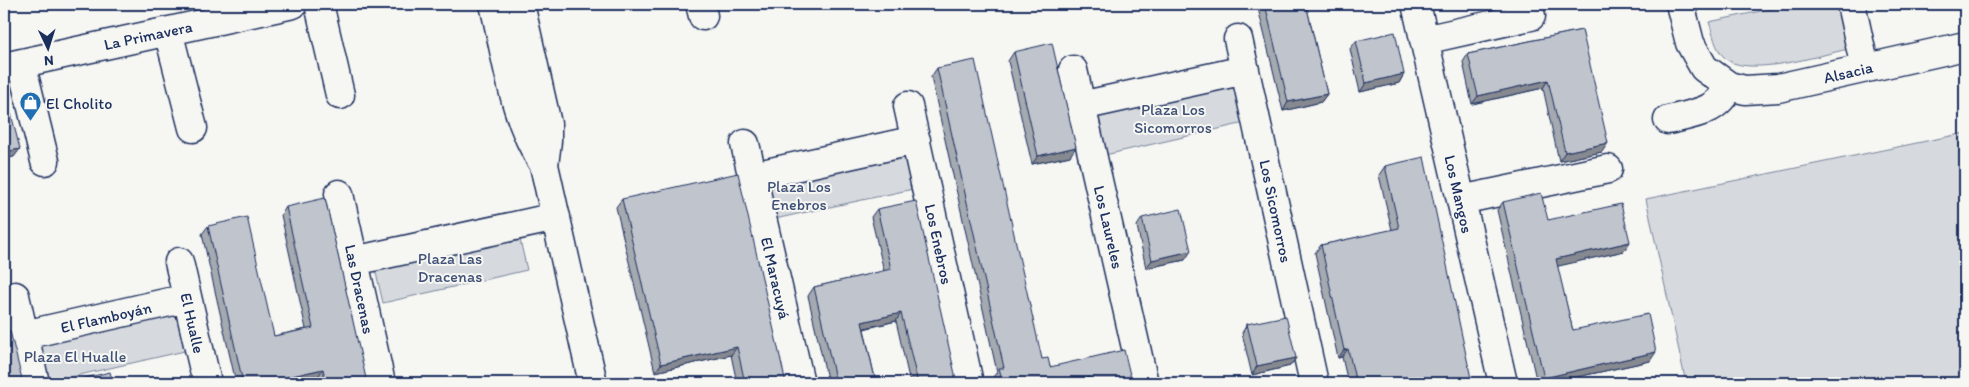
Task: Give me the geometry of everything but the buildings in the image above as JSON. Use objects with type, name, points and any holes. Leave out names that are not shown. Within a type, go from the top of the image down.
[{"type":"street","name":"La Primavera","points":[[12,65],[293,4]]},
{"type":"street","points":[[319,4],[340,96]]},
{"type":"street","points":[[494,4],[519,114],[531,143],[544,165],[593,383]]},
{"type":"street","points":[[520,4],[546,124],[547,140],[544,165]]},
{"type":"street","name":"Los Mangos","points":[[1416,4],[1502,383]]},
{"type":"street","name":"Alsacia","points":[[1680,4],[1690,43],[1704,68],[1730,86],[1745,90],[1761,91],[1965,46]]},
{"type":"street","points":[[1851,4],[1865,68]]},
{"type":"street","points":[[1424,40],[1532,16]]},
{"type":"street","points":[[168,31],[193,128]]},
{"type":"street","name":"Los Sicomorros","points":[[1238,39],[1314,383]]},
{"type":"street","points":[[12,65],[45,160]]},
{"type":"street","name":"Los Laureles","points":[[1073,70],[1144,383]]},
{"type":"street","points":[[1081,106],[1245,70]]},
{"type":"street","points":[[1668,120],[1712,108],[1726,95],[1730,86]]},
{"type":"street","name":"Los Enebros","points":[[908,106],[969,383]]},
{"type":"street","points":[[752,176],[916,140]]},
{"type":"street","name":"El Maracuyá","points":[[745,144],[800,383]]},
{"type":"street","points":[[1461,200],[1608,169]]},
{"type":"street","name":"Las Dracenas","points":[[339,194],[380,383]]},
{"type":"street","points":[[354,261],[556,217]]},
{"type":"street","name":"El Hualle","points":[[179,262],[207,383]]},
{"type":"street","points":[[15,296],[35,383]]},
{"type":"street","name":"El Flamboyán","points":[[24,335],[187,298]]},
{"type":"green space","points":[[1794,4],[1839,4],[1848,49],[1783,64],[1765,66],[1748,66],[1734,63],[1721,54],[1716,45],[1709,22]]},
{"type":"green space","name":"Plaza Los Sicomorros","points":[[1240,82],[1249,122],[1105,155],[1096,116]]},
{"type":"green space","points":[[1965,133],[1965,383],[1686,383],[1646,199]]},
{"type":"green space","name":"Plaza Los Enebros","points":[[905,155],[913,189],[770,220],[762,185]]},
{"type":"green space","name":"Plaza Las Dracenas","points":[[518,231],[527,270],[383,303],[374,264]]},
{"type":"green space","name":"Plaza El Hualle","points":[[180,311],[189,350],[44,383],[35,344]]},
{"type":"place","name":"El Cholito","points":[[30,122]]}]
